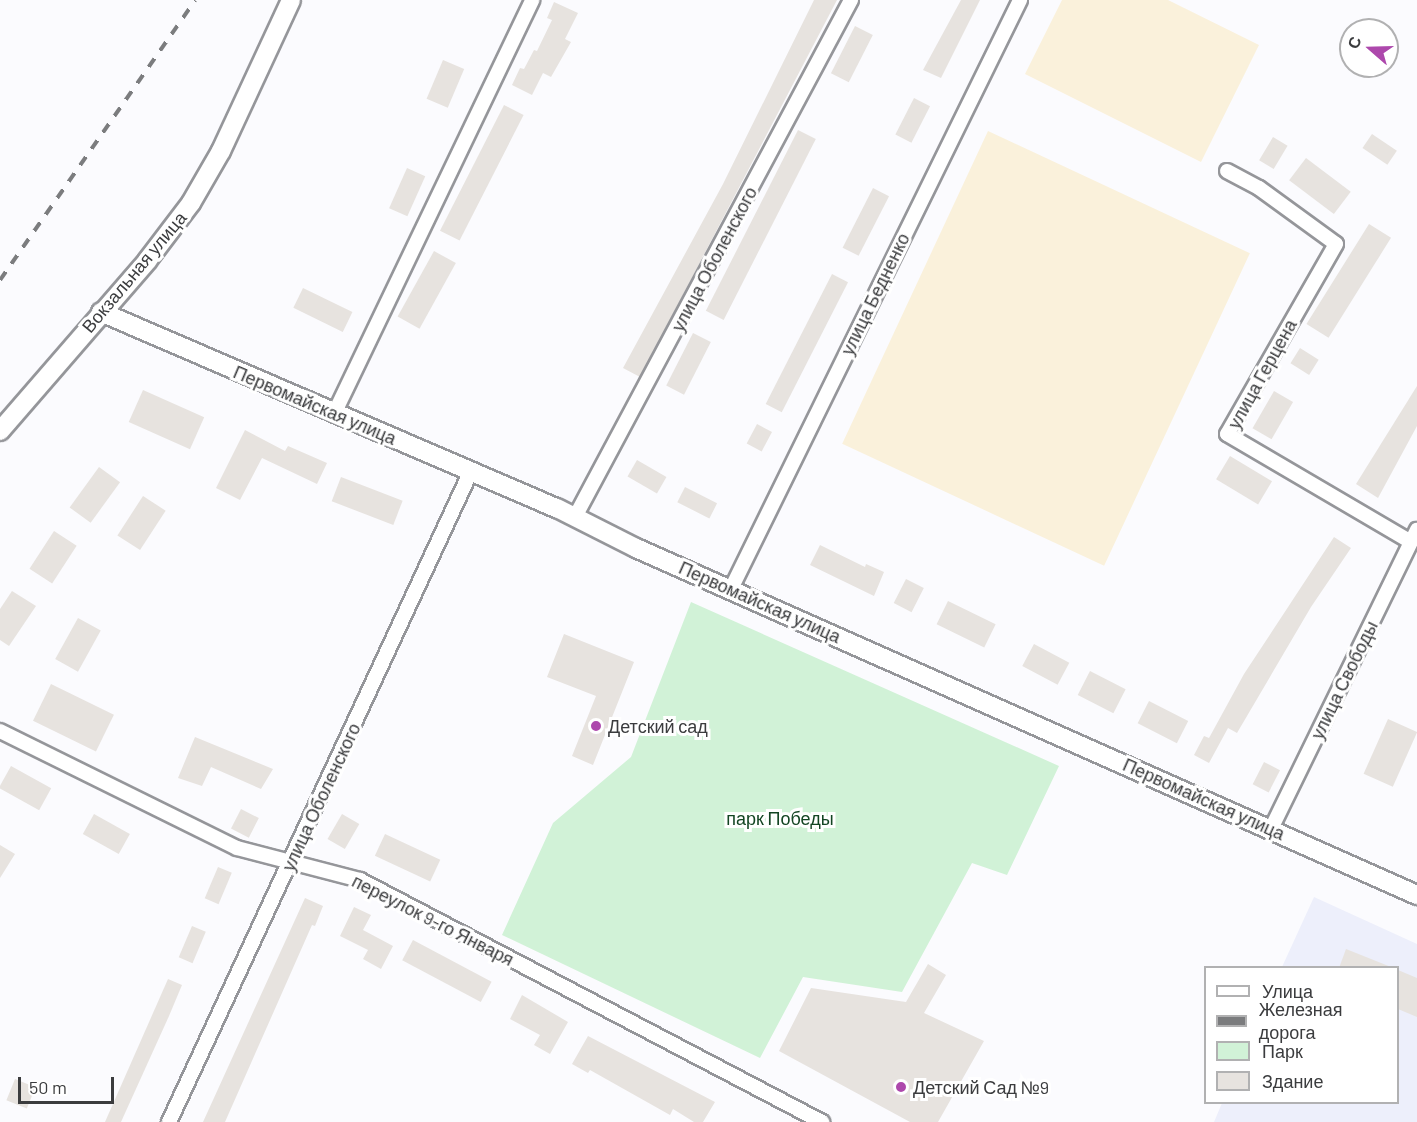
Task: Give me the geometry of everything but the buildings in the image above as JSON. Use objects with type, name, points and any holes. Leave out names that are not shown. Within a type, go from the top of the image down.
[{"type":"main road","name":"Вокзальная улица","points":[[0,431],[147,261],[192,203],[221,152],[291,0]]},
{"type":"main road","name":"Первомайская улица","points":[[101,312],[575,517],[1417,895]]},
{"type":"street","points":[[334,414],[532,0]]},
{"type":"street","name":"улица Оболенского","points":[[575,517],[850,0]]},
{"type":"street","name":"улица Бедненко","points":[[731,589],[1020,0]]},
{"type":"street","name":"улица Герцена","points":[[1227,171],[1259,188],[1336,244],[1227,434],[1414,536]]},
{"type":"street","name":"улица Оболенского","points":[[169,1122],[292,862],[471,471]]},
{"type":"street","name":"улица Свободы","points":[[1271,829],[1414,536]]},
{"type":"street","name":"переулок 9-го Января","points":[[0,731],[237,848],[360,880],[815,1120]]},
{"type":"shaded area","points":[[1062,0],[1168,0],[1259,45],[1201,162],[1025,74]]},
{"type":"shaded area","points":[[988,131],[1250,253],[1104,566],[842,444]]},
{"type":"shaded area","points":[[1314,897],[1417,944],[1417,1122],[1214,1122],[1222,1104],[1399,1104],[1399,966],[1282,966]]},
{"type":"green space","name":"парк Победы","points":[[691,602],[1059,766],[1007,875],[972,863],[902,992],[803,977],[760,1058],[502,935],[553,823],[631,757]]},
{"type":"railway","points":[[0,280],[195,0]]},
{"type":"place","name":"Детский сад","points":[[596,726]]},
{"type":"place","name":"Детский Сад №9","points":[[901,1087]]}]
